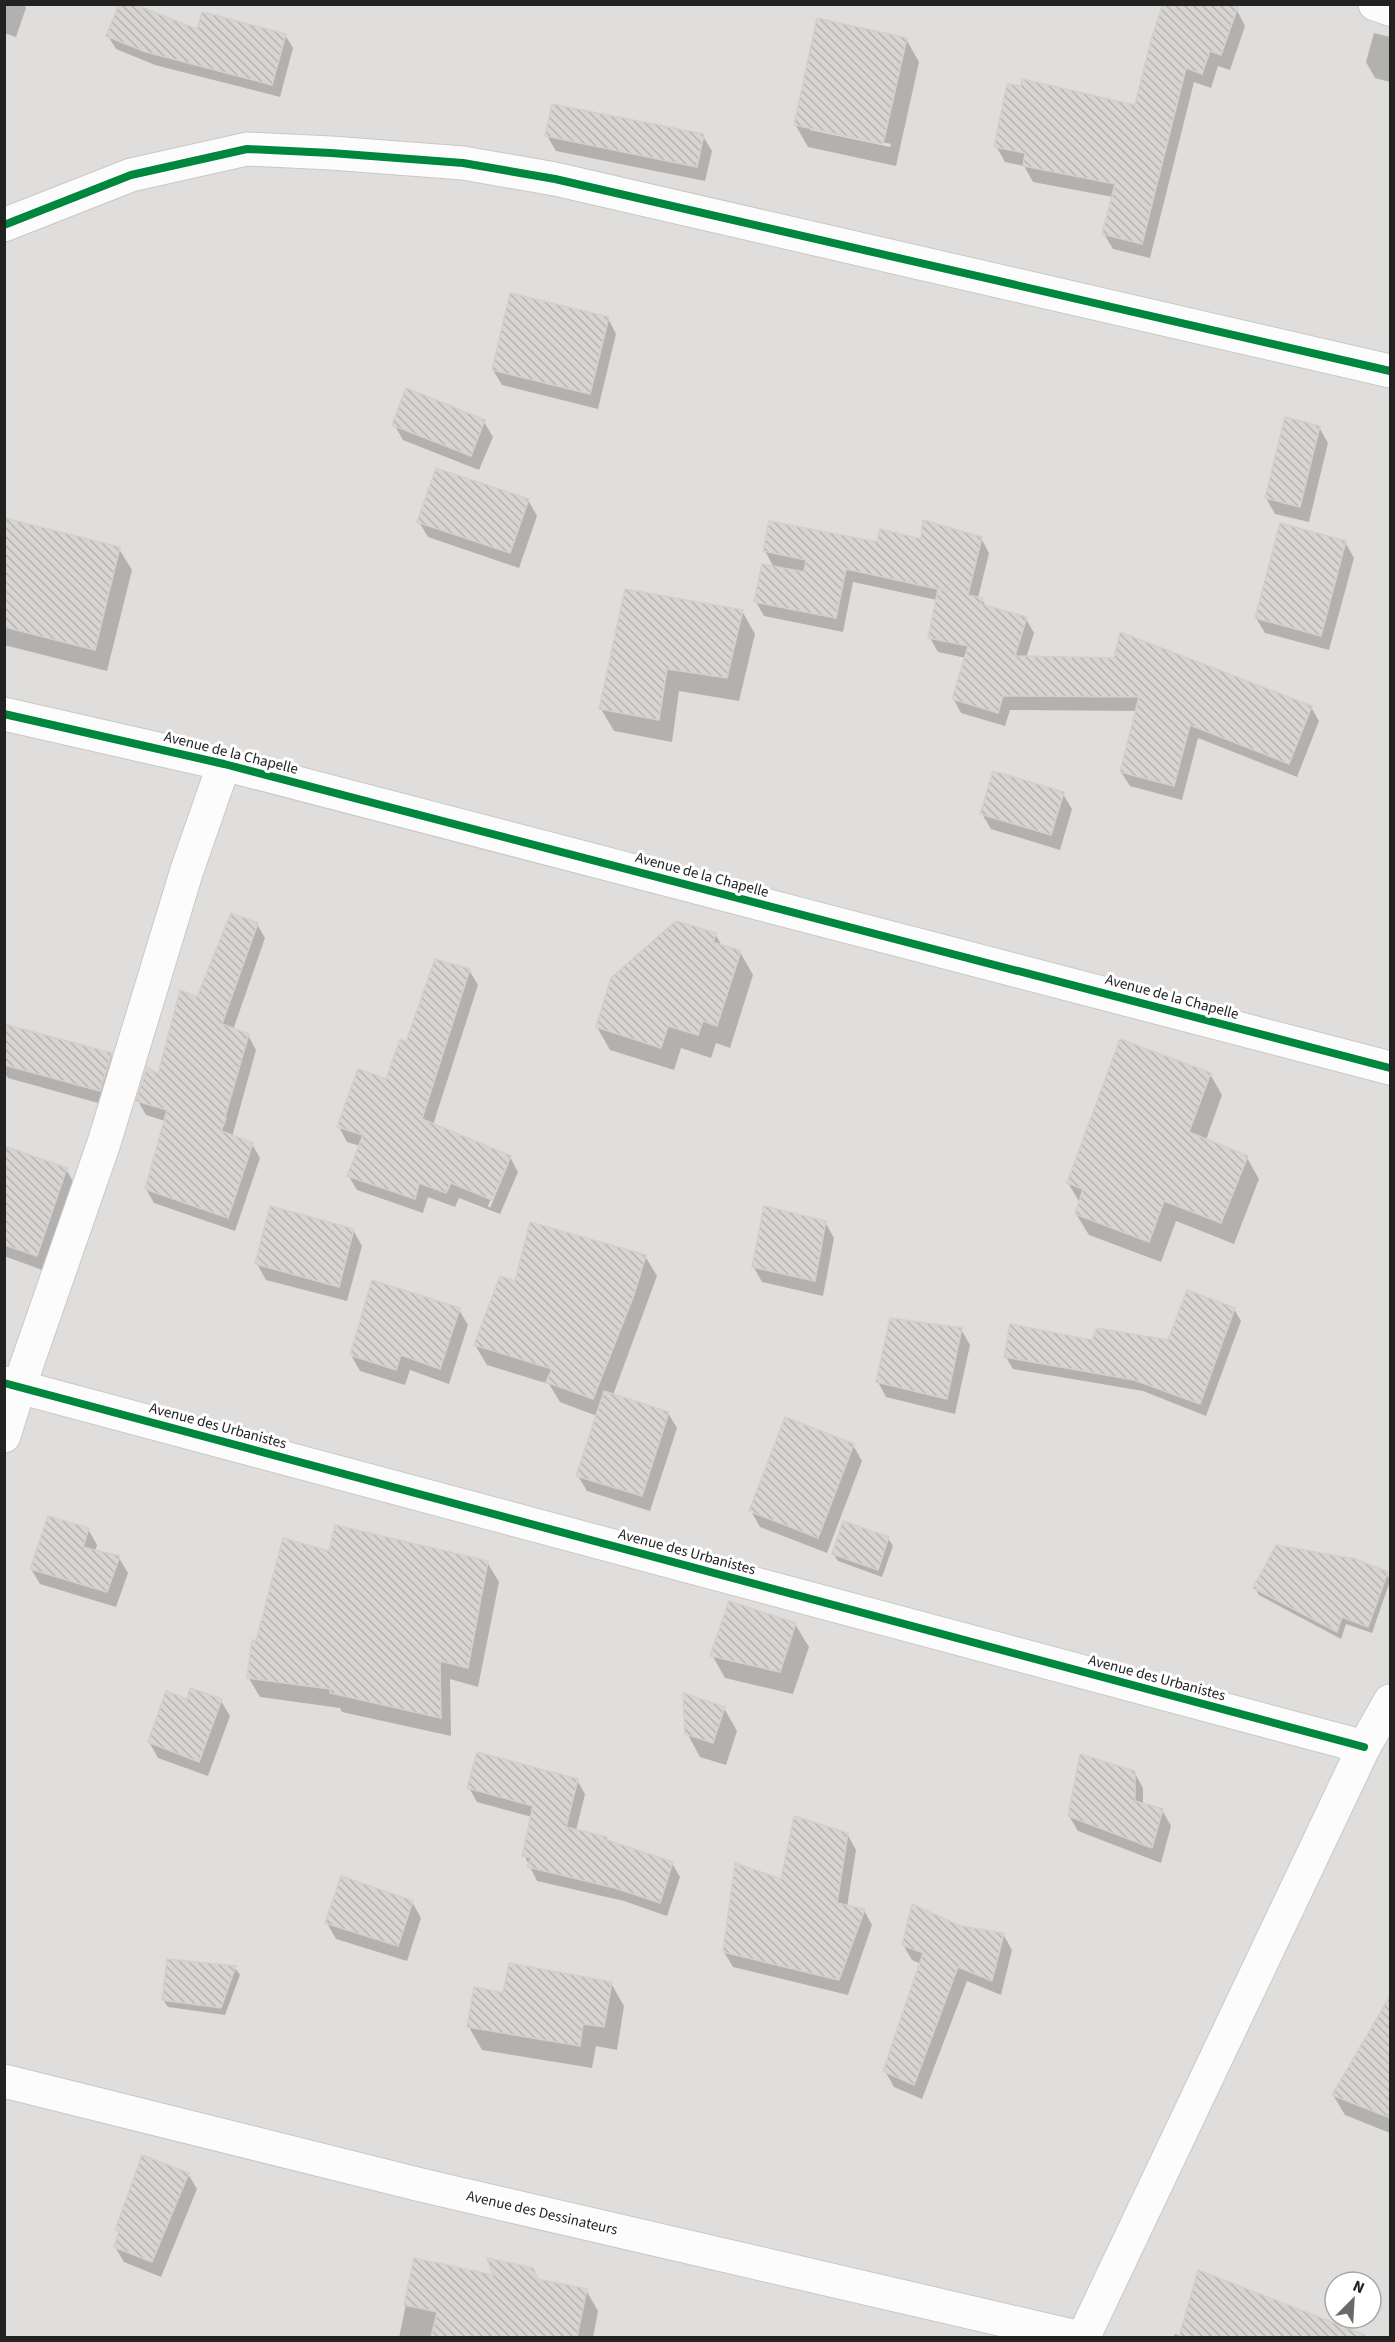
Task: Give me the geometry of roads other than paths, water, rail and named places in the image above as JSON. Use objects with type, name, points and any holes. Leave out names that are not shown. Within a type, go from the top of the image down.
[{"type":"street","points":[[1375,4],[1390,9]]},
{"type":"street","points":[[4,225],[131,175],[247,149],[463,163],[555,179],[1390,371]]},
{"type":"street","name":"Avenue de la Chapelle","points":[[4,714],[224,764],[1390,1068]]},
{"type":"street","points":[[4,1436],[12,1385],[104,1143],[187,870],[224,764]]},
{"type":"street","name":"Avenue des Urbanistes","points":[[12,1385],[1364,1747]]},
{"type":"street","points":[[1082,2337],[1364,1747],[1390,1701]]},
{"type":"street","name":"Avenue des Dessinateurs","points":[[4,2081],[421,2185],[1082,2337]]}]
